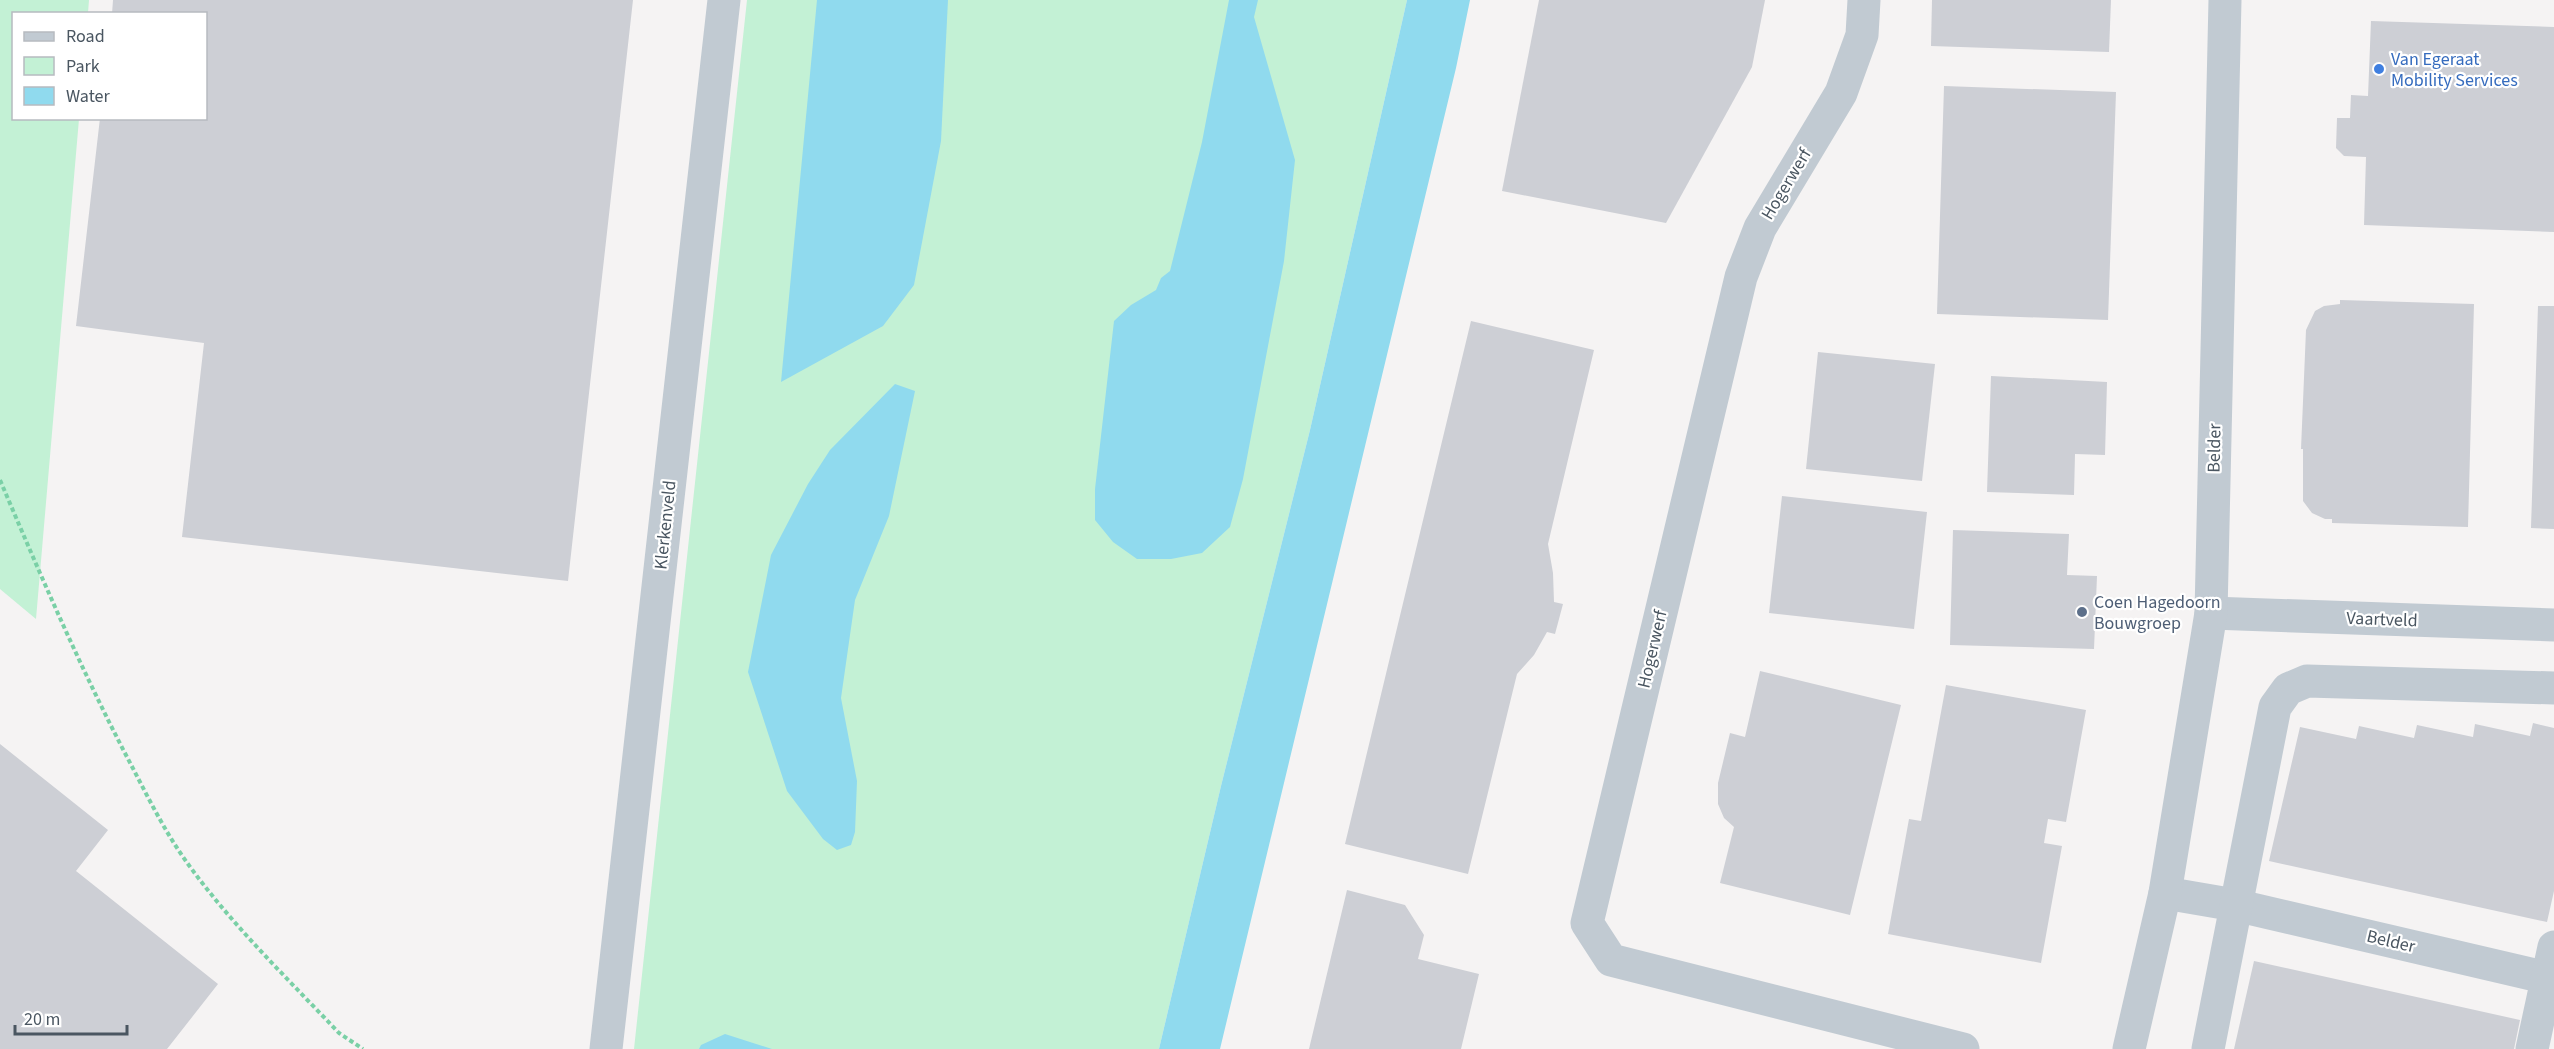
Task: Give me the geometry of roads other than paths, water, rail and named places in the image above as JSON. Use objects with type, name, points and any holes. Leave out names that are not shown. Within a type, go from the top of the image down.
[{"type":"street","name":"Klerkenveld","points":[[606,1049],[723,0]]},
{"type":"street","name":"Hogerwerf","points":[[1864,0],[1862,35],[1841,93],[1760,228],[1741,277],[1587,923],[1611,960],[1963,1049]]},
{"type":"street","name":"Belder","points":[[2129,1049],[2165,893],[2211,613],[2225,0]]},
{"type":"street","name":"Vaartveld","points":[[2211,613],[2554,625]]},
{"type":"street","points":[[2208,1049],[2275,707],[2288,689],[2307,681],[2554,688]]},
{"type":"street","name":"Belder","points":[[2165,893],[2551,962],[2532,1049]]},
{"type":"water","points":[[817,0],[948,0],[941,141],[914,285],[883,326],[781,382]]},
{"type":"water","points":[[1229,0],[1258,0],[1254,17],[1295,160],[1284,261],[1243,479],[1230,527],[1202,553],[1171,559],[1137,559],[1113,542],[1095,520],[1095,489],[1114,321],[1131,305],[1156,290],[1161,278],[1170,271],[1202,142]]},
{"type":"water","points":[[1407,0],[1470,0],[1456,68],[1220,1049],[1159,1049],[1221,786],[1310,430]]},
{"type":"water","points":[[895,384],[915,391],[889,516],[855,600],[841,698],[857,781],[855,832],[851,845],[837,850],[823,839],[787,791],[748,672],[771,555],[808,484],[830,450]]},
{"type":"water","points":[[725,1034],[772,1049],[699,1049],[701,1045]]},
{"type":"place","name":"Van Egeraat Mobility Services","points":[[2379,69]]},
{"type":"place","name":"Coen Hagedoorn Bouwgroep","points":[[2082,612]]}]
